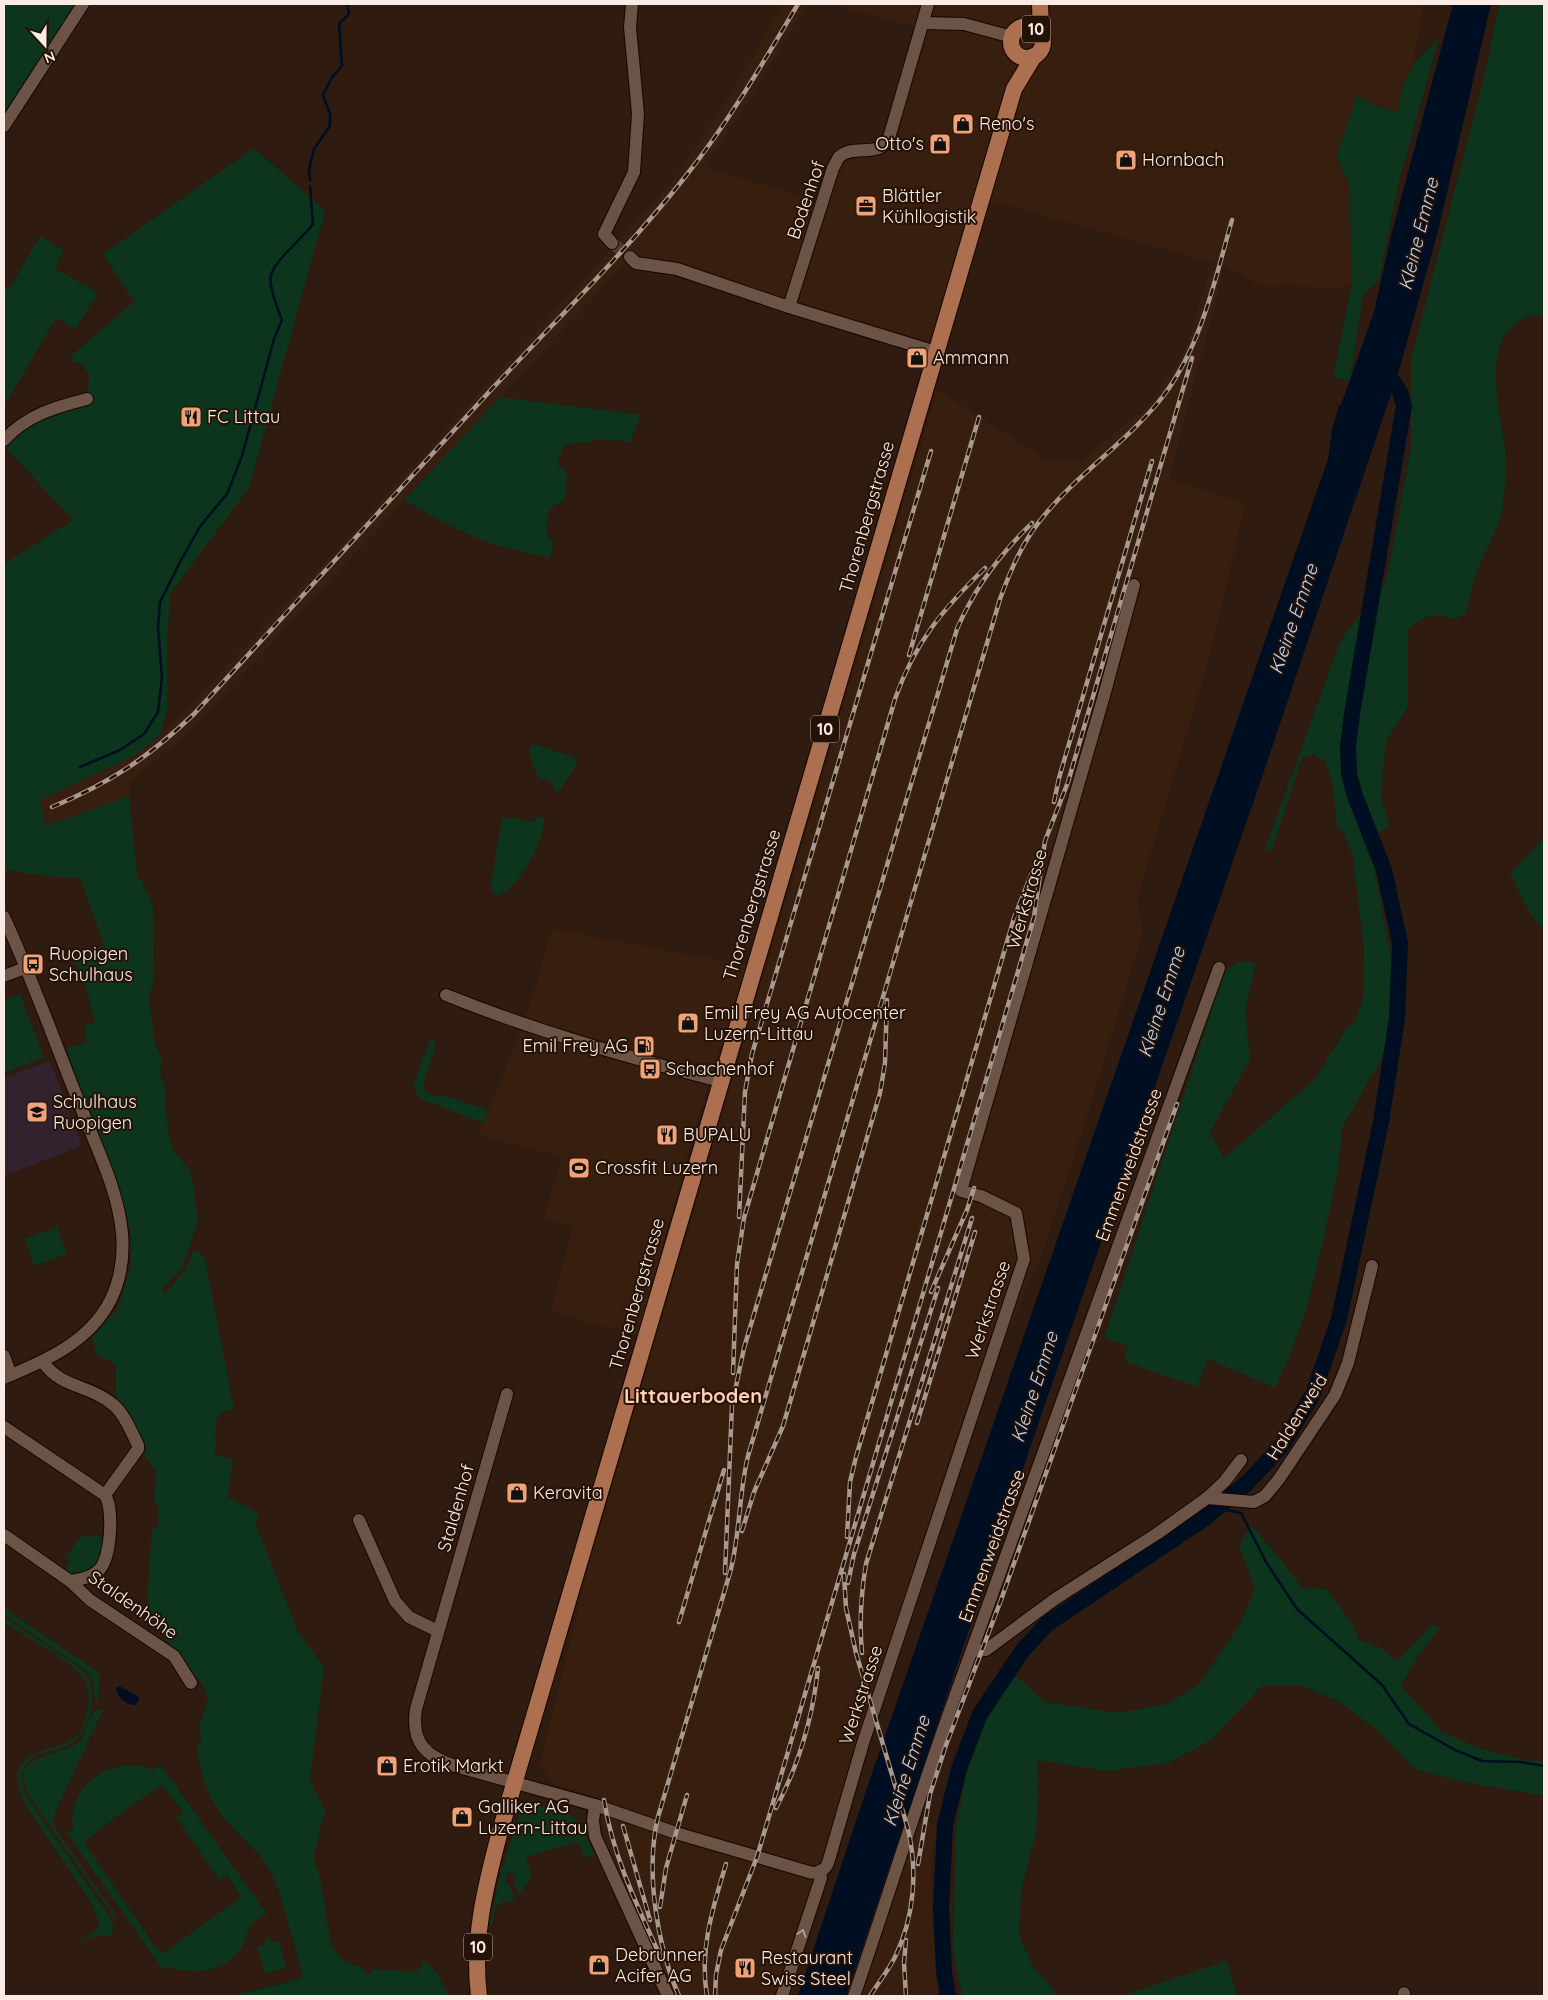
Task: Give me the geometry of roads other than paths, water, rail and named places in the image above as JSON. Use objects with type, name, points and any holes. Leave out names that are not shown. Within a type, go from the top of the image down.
[{"type":"main road","name":"10","points":[[1016,38],[1036,4]]},
{"type":"main road","name":"10","points":[[1016,38],[1023,57],[1034,56],[1041,50],[1043,45],[1040,4]]},
{"type":"main road","name":"10","points":[[1016,38],[1031,26],[1041,33]]},
{"type":"main road","name":"Thorenbergstrasse","points":[[479,1996],[477,1951],[483,1897],[494,1854],[720,1080],[1014,89],[1016,38]]},
{"type":"main road","name":"Thorenbergstrasse","points":[[1014,89],[1034,56]]},
{"type":"street","points":[[4,126],[83,4]]},
{"type":"street","points":[[612,243],[604,234],[634,172],[638,114],[630,27],[632,4]]},
{"type":"street","name":"Bodenhof","points":[[789,307],[833,168],[840,157],[845,154],[856,150],[872,150],[886,143],[892,131],[928,4]]},
{"type":"street","points":[[923,23],[964,24],[1016,38]]},
{"type":"street","points":[[630,257],[636,263],[676,269],[789,307],[936,352]]},
{"type":"street","points":[[4,440],[22,423],[36,415],[54,407],[87,399]]},
{"type":"street","name":"Werkstrasse","points":[[782,1996],[821,1878],[820,1871],[828,1863],[863,1743],[1024,1258],[1016,1213],[981,1196],[962,1191],[1134,585]]},
{"type":"street","points":[[4,916],[110,1182],[120,1219],[123,1243],[123,1263],[115,1290],[96,1322],[82,1336],[43,1362],[7,1377],[4,1356]]},
{"type":"street","points":[[4,976],[25,968]]},
{"type":"street","name":"Emmenweidstrasse","points":[[854,1996],[896,1872],[908,1829],[948,1716],[1219,968]]},
{"type":"street","points":[[446,995],[500,1017],[599,1048],[720,1080]]},
{"type":"street","name":"Haldenweid","points":[[1211,1498],[1254,1502],[1265,1496],[1278,1479],[1335,1395],[1348,1363],[1372,1266]]},
{"type":"street","points":[[4,1428],[105,1495],[138,1449],[138,1445],[117,1408],[112,1403],[99,1394],[66,1383],[48,1370],[43,1362]]},
{"type":"street","name":"Staldenhof","points":[[507,1394],[416,1709],[415,1726],[418,1740],[427,1752],[440,1760],[515,1783]]},
{"type":"street","name":"Haldenweid","points":[[972,1651],[986,1650],[1055,1599],[1211,1498],[1241,1460]]},
{"type":"street","name":"Staldenhöhe","points":[[70,1581],[93,1575],[105,1563],[110,1508],[105,1495]]},
{"type":"street","points":[[359,1520],[395,1601],[409,1617],[438,1631]]},
{"type":"street","name":"Staldenhöhe","points":[[4,1535],[70,1581],[90,1600],[174,1656],[191,1683]]},
{"type":"street","points":[[515,1783],[595,1805],[676,1833],[749,1855],[809,1872],[820,1871]]},
{"type":"street","points":[[595,1805],[593,1821],[595,1836],[668,1996]]},
{"type":"water","name":"Kleine Emme","points":[[1453,4],[1491,4],[1438,231],[1400,367],[1262,777],[1033,1439],[846,1996],[798,1996],[867,1788],[1328,459],[1332,430],[1339,405],[1341,405],[1374,312],[1391,236]]},
{"type":"water","points":[[119,1686],[138,1696],[139,1699],[136,1705],[129,1704],[120,1698],[116,1688]]},
{"type":"waterway","points":[[310,180],[309,170],[314,149],[330,126],[330,114],[323,95],[332,77],[342,66],[339,24],[349,14],[347,4]]},
{"type":"waterway","points":[[80,767],[120,750],[144,734],[158,712],[162,678],[158,627],[160,602],[201,525],[227,494],[242,456],[274,339],[282,320],[272,291],[271,275],[278,262],[313,224],[310,186]]},
{"type":"waterway","points":[[948,1996],[944,1971],[941,1909],[945,1825],[959,1769],[980,1714],[1023,1650],[1047,1624],[1205,1518],[1247,1483],[1281,1447],[1313,1394],[1339,1319],[1381,1122],[1397,1018],[1400,943],[1384,870],[1355,796],[1349,774],[1348,746],[1404,406],[1400,392],[1382,366]]},
{"type":"waterway","points":[[1217,1508],[1241,1513],[1266,1562],[1297,1609],[1382,1685],[1409,1724],[1455,1750],[1482,1761],[1521,1762],[1544,1766]]},
{"type":"tunnel","points":[[612,243],[630,257]]},
{"type":"railway","points":[[52,807],[73,798],[128,768],[161,743],[194,714],[489,392],[614,260],[662,205],[701,156],[730,114],[798,4]]},
{"type":"railway","points":[[679,1996],[665,1955],[655,1908],[653,1861],[654,1838],[658,1817],[731,1569],[748,1456],[1000,599],[1021,549],[1039,522],[1069,489],[1150,412],[1177,375],[1198,333],[1232,220]]},
{"type":"railway","points":[[715,1996],[716,1975],[721,1950],[757,1857],[1034,917],[1045,841],[1068,782],[1192,358]]},
{"type":"railway","points":[[909,655],[979,417]]},
{"type":"railway","points":[[739,1217],[745,1092],[752,1054],[931,451]]},
{"type":"railway","points":[[1054,802],[1059,778],[1152,461]]},
{"type":"railway","points":[[725,1573],[732,1405],[744,1348],[957,629],[972,599],[989,572],[1032,523]]},
{"type":"railway","points":[[733,1373],[737,1264],[744,1218],[895,699],[921,643],[943,612],[985,568]]},
{"type":"railway","points":[[847,1537],[850,1482],[856,1457],[1014,918],[1038,857]]},
{"type":"railway","points":[[742,1531],[754,1492],[783,1426],[880,1093],[885,1063],[887,1000]]},
{"type":"railway","points":[[918,1864],[930,1794],[946,1745],[1001,1600],[1177,1104]]},
{"type":"railway","points":[[931,1292],[967,1210],[974,1188]]},
{"type":"railway","points":[[862,1653],[861,1608],[866,1564],[972,1218]]},
{"type":"railway","points":[[917,1423],[975,1232]]},
{"type":"railway","points":[[848,1583],[854,1554],[938,1288]]},
{"type":"railway","points":[[679,1622],[724,1470]]},
{"type":"railway","points":[[844,1574],[846,1608],[856,1653],[908,1829],[913,1862],[912,1895],[906,1927],[895,1957],[870,1996]]},
{"type":"railway","points":[[776,1808],[792,1774],[804,1740],[813,1704],[818,1668]]},
{"type":"railway","points":[[660,1907],[666,1868],[687,1795]]},
{"type":"railway","points":[[604,1800],[613,1842],[620,1862],[635,1901],[661,1958]]},
{"type":"railway","points":[[623,1826],[650,1920]]},
{"type":"railway","points":[[707,1996],[705,1979],[706,1945],[712,1913],[726,1864]]},
{"type":"railway","points":[[906,1940],[904,1963],[906,1996]]},
{"type":"place","name":"Reno's","points":[[963,124]]},
{"type":"place","name":"Otto's","points":[[940,144]]},
{"type":"place","name":"Hornbach","points":[[1126,160]]},
{"type":"place","name":"Blättler Kühllogistik","points":[[866,206]]},
{"type":"place","name":"Ammann","points":[[917,358]]},
{"type":"place","name":"FC Littau","points":[[191,417]]},
{"type":"place","name":"Ruopigen Schulhaus","points":[[33,964]]},
{"type":"place","name":"Emil Frey AG Autocenter Luzern-Littau","points":[[688,1023]]},
{"type":"place","name":"Emil Frey AG","points":[[644,1046]]},
{"type":"place","name":"Schachenhof","points":[[650,1069]]},
{"type":"place","name":"Schulhaus Ruopigen","points":[[37,1112]]},
{"type":"place","name":"BUPALU","points":[[667,1135]]},
{"type":"place","name":"Crossfit Luzern","points":[[579,1168]]},
{"type":"place","name":"Keravita","points":[[517,1493]]},
{"type":"place","name":"Erotik Markt","points":[[387,1766]]},
{"type":"place","name":"Galliker AG Luzern-Littau","points":[[462,1817]]},
{"type":"place","name":"Debrunner Acifer AG","points":[[599,1965]]},
{"type":"place","name":"Restaurant Swiss Steel","points":[[745,1968]]},
{"type":"district","name":"Littauerboden","points":[[693,1396]]}]
